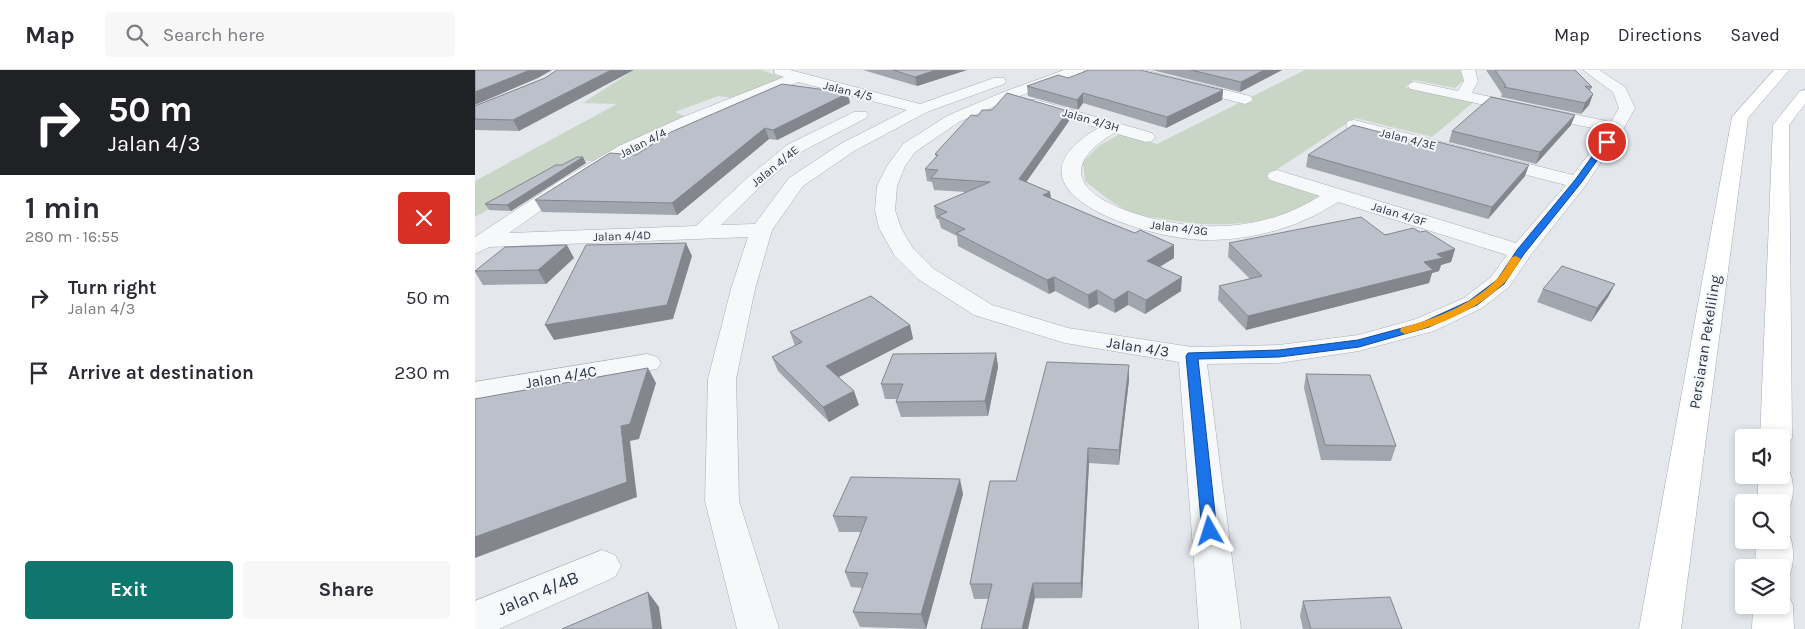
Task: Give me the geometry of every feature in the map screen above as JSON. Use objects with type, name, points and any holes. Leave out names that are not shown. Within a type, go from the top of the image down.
[{"type":"main road","name":"Persiaran Pekeliling","points":[[1660,629],[1740,117],[1782,70]]},
{"type":"main road","points":[[1776,429],[1781,125],[1805,94]]},
{"type":"main road","points":[[1773,614],[1773,629]]},
{"type":"street","name":"Jalan 4/5","points":[[777,70],[797,78],[893,102],[920,102]]},
{"type":"street","points":[[952,82],[990,70]]},
{"type":"street","name":"Jalan 4/3","points":[[1077,70],[1010,86],[930,133],[909,148],[896,166],[887,186],[885,210],[890,228],[903,251],[926,274],[983,310],[1065,335],[1192,356],[1279,354],[1359,343],[1425,325],[1473,303],[1500,282],[1521,252],[1578,182],[1616,128],[1627,108],[1620,90],[1590,70]]},
{"type":"street","points":[[1127,70],[1245,99]]},
{"type":"street","points":[[1463,96],[1471,81],[1469,70]]},
{"type":"street","name":"Jalan 4/4","points":[[479,244],[578,178],[625,151],[667,130],[797,78]]},
{"type":"street","name":"Jalan 4/3H","points":[[920,102],[979,88],[1010,86],[1146,137]]},
{"type":"street","points":[[1415,86],[1616,128]]},
{"type":"street","points":[[758,629],[722,501],[722,379],[743,289],[761,230],[797,182],[816,167],[920,102]]},
{"type":"street","name":"Jalan 4/4E","points":[[701,233],[753,183],[793,149],[860,115]]},
{"type":"street","name":"Jalan 4/3E","points":[[1354,125],[1578,182]]},
{"type":"street","name":"Jalan 4/3G","points":[[1113,126],[1080,150],[1071,165],[1073,183],[1088,200],[1125,218],[1158,228],[1203,233],[1243,230],[1275,223],[1308,212],[1335,194]]},
{"type":"street","name":"Jalan 4/3F","points":[[1277,176],[1521,252]]},
{"type":"street","name":"Jalan 4/4D","points":[[479,244],[761,230]]},
{"type":"street","points":[[1192,356],[1220,629]]},
{"type":"street","name":"Jalan 4/4C","points":[[475,392],[647,363]]},
{"type":"street","name":"Jalan 4/4B","points":[[475,620],[602,566]]},
{"type":"green space","points":[[634,70],[762,70],[786,79],[734,98],[718,96],[675,112],[690,118],[598,161],[572,161],[475,217],[475,181],[617,104],[583,103]]},
{"type":"green space","points":[[1305,70],[1460,70],[1464,80],[1455,88],[1414,80],[1405,87],[1475,101],[1432,137],[1355,118],[1267,176],[1322,195],[1285,214],[1265,219],[1245,223],[1205,224],[1140,215],[1114,203],[1085,181],[1083,162],[1100,145],[1122,133],[1157,144]]},
{"type":"building","points":[[475,70],[530,70],[475,92]]},
{"type":"building","points":[[557,70],[611,70],[513,120],[475,119],[475,106],[545,78]]},
{"type":"building","points":[[893,70],[936,70],[915,77]]},
{"type":"building","points":[[1089,70],[1140,70],[1223,90],[1167,117],[1083,93],[1077,100],[1027,86],[1058,75],[1068,78]]},
{"type":"building","points":[[1191,70],[1264,70],[1241,82]]},
{"type":"building","points":[[1495,70],[1575,70],[1592,87],[1585,86],[1593,94],[1585,103],[1504,87],[1506,86]]},
{"type":"building","points":[[782,84],[848,93],[773,130],[765,128],[672,203],[535,200],[610,153],[636,155],[671,132]]},
{"type":"building","points":[[1007,93],[1068,111],[1019,179],[1050,192],[1043,195],[1135,233],[1140,230],[1174,245],[1147,261],[1182,277],[1146,300],[1128,291],[1114,300],[1097,290],[1088,295],[1054,277],[1047,280],[956,233],[965,229],[938,216],[947,212],[934,206],[990,182],[931,178],[938,170],[925,169],[938,155],[935,154],[971,115],[978,116],[982,110],[992,110]]},
{"type":"building","points":[[1491,97],[1575,115],[1540,152],[1452,131]]},
{"type":"building","points":[[1353,125],[1433,146],[1438,142],[1529,165],[1492,207],[1308,155]]},
{"type":"building","points":[[577,157],[583,157],[507,205],[485,204],[556,165],[562,165]]},
{"type":"building","points":[[1361,217],[1385,235],[1413,228],[1420,232],[1426,231],[1455,249],[1437,254],[1443,258],[1424,262],[1433,270],[1248,316],[1219,286],[1262,276],[1229,243]]},
{"type":"building","points":[[686,243],[667,305],[545,325],[586,245]]},
{"type":"building","points":[[567,245],[538,270],[475,271],[505,247]]},
{"type":"building","points":[[1562,266],[1615,284],[1597,308],[1543,289]]},
{"type":"building","points":[[871,296],[910,325],[826,366],[854,391],[823,407],[772,357],[802,342],[790,332]]},
{"type":"building","points":[[996,353],[985,401],[896,402],[903,384],[881,384],[893,354]]},
{"type":"building","points":[[1047,362],[1129,365],[1119,450],[1088,448],[1081,583],[1033,583],[1022,629],[981,629],[992,584],[970,584],[990,481],[1016,481]]},
{"type":"building","points":[[648,368],[630,424],[621,426],[627,482],[475,537],[475,399]]},
{"type":"building","points":[[1306,374],[1370,375],[1396,446],[1325,445]]},
{"type":"building","points":[[851,477],[960,479],[921,614],[853,612],[868,573],[845,572],[867,517],[833,516]]},
{"type":"building","points":[[648,592],[653,629],[562,629]]},
{"type":"building","points":[[1390,597],[1402,629],[1311,629],[1303,601]]},
{"type":"slow traffic","points":[[1405,331],[1425,325],[1473,303],[1500,282],[1516,259]]},
{"type":"route","points":[[1210,531],[1192,356],[1279,354],[1359,343],[1425,325],[1473,303],[1500,282],[1521,252],[1578,182],[1607,142]]}]
